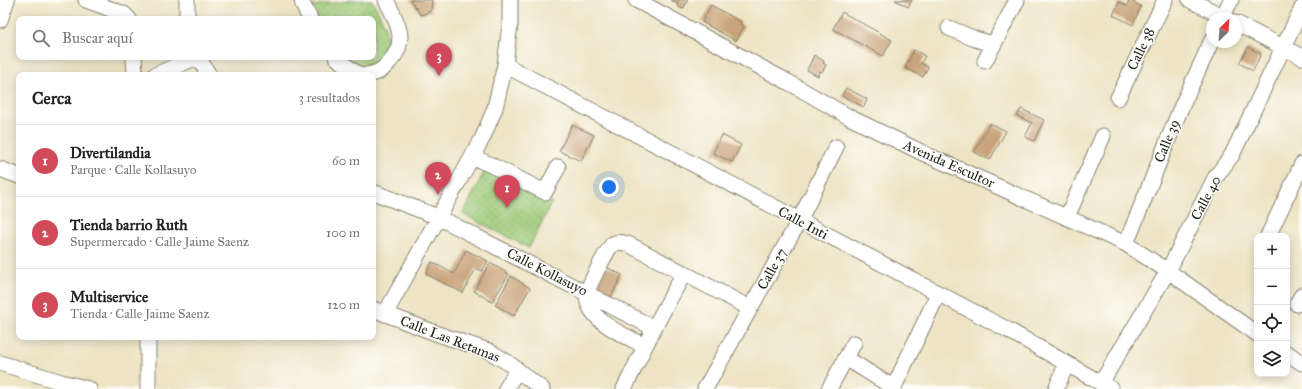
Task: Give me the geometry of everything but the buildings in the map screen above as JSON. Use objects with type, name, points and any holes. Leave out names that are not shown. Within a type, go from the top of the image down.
[{"type":"street","points":[[0,20],[7,0]]},
{"type":"street","points":[[86,0],[126,16]]},
{"type":"street","points":[[186,0],[187,16]]},
{"type":"street","points":[[302,0],[308,16]]},
{"type":"street","points":[[376,73],[397,53],[401,39],[394,15],[386,0]]},
{"type":"street","points":[[379,312],[438,217],[483,137],[495,108],[505,65],[510,24],[510,0]]},
{"type":"street","name":"Avenida Escultor","points":[[636,0],[788,82],[849,117],[925,154],[1126,244],[1168,270],[1254,332]]},
{"type":"street","points":[[985,61],[1017,0]]},
{"type":"street","name":"Calle 38","points":[[1118,98],[1165,0]]},
{"type":"street","points":[[1190,0],[1213,12]]},
{"type":"street","points":[[1228,12],[1231,0]]},
{"type":"street","name":"Calle 40","points":[[1106,386],[1215,178],[1232,155],[1302,8]]},
{"type":"street","points":[[1242,27],[1302,57]]},
{"type":"street","points":[[949,28],[975,39],[994,44]]},
{"type":"street","name":"Calle 39","points":[[1126,244],[1180,110],[1208,48]]},
{"type":"street","points":[[134,60],[135,72]]},
{"type":"street","points":[[162,72],[190,60]]},
{"type":"street","points":[[199,60],[207,72]]},
{"type":"street","points":[[339,60],[355,72]]},
{"type":"street","name":"Calle Inti","points":[[505,65],[1008,330],[1066,365],[1106,386]]},
{"type":"street","points":[[1067,217],[1103,136]]},
{"type":"street","name":"Calle 37","points":[[705,389],[799,220],[836,147]]},
{"type":"street","points":[[472,157],[545,192],[558,167]]},
{"type":"street","points":[[1269,233],[1302,164]]},
{"type":"street","points":[[0,169],[16,175]]},
{"type":"street","name":"Calle Kollasuyo","points":[[376,193],[438,217],[654,328]]},
{"type":"street","points":[[645,346],[613,329],[597,318],[588,305],[587,293],[604,256],[612,245],[618,242],[628,244],[750,308]]},
{"type":"street","points":[[624,389],[654,328],[684,273]]},
{"type":"street","points":[[846,358],[893,388],[938,294]]},
{"type":"street","name":"Calle Las Retamas","points":[[379,312],[489,351],[507,362],[542,389]]},
{"type":"street","points":[[148,340],[148,389]]},
{"type":"street","points":[[829,389],[854,343]]},
{"type":"street","points":[[1290,355],[1302,363]]},
{"type":"street","points":[[0,362],[61,382],[89,389]]},
{"type":"street","points":[[1056,389],[1066,365]]},
{"type":"street","points":[[506,389],[517,370]]},
{"type":"green space","points":[[372,0],[384,24],[387,42],[386,51],[383,58],[373,67],[361,70],[345,60],[376,60],[376,16],[317,16],[312,6],[348,1]]},
{"type":"green space","points":[[486,168],[552,202],[529,248],[463,214]]},
{"type":"place","name":"Multiservice","points":[[439,76]]},
{"type":"place","name":"Tienda barrio Ruth","points":[[438,195]]},
{"type":"place","name":"Divertilandia","points":[[507,208]]}]
